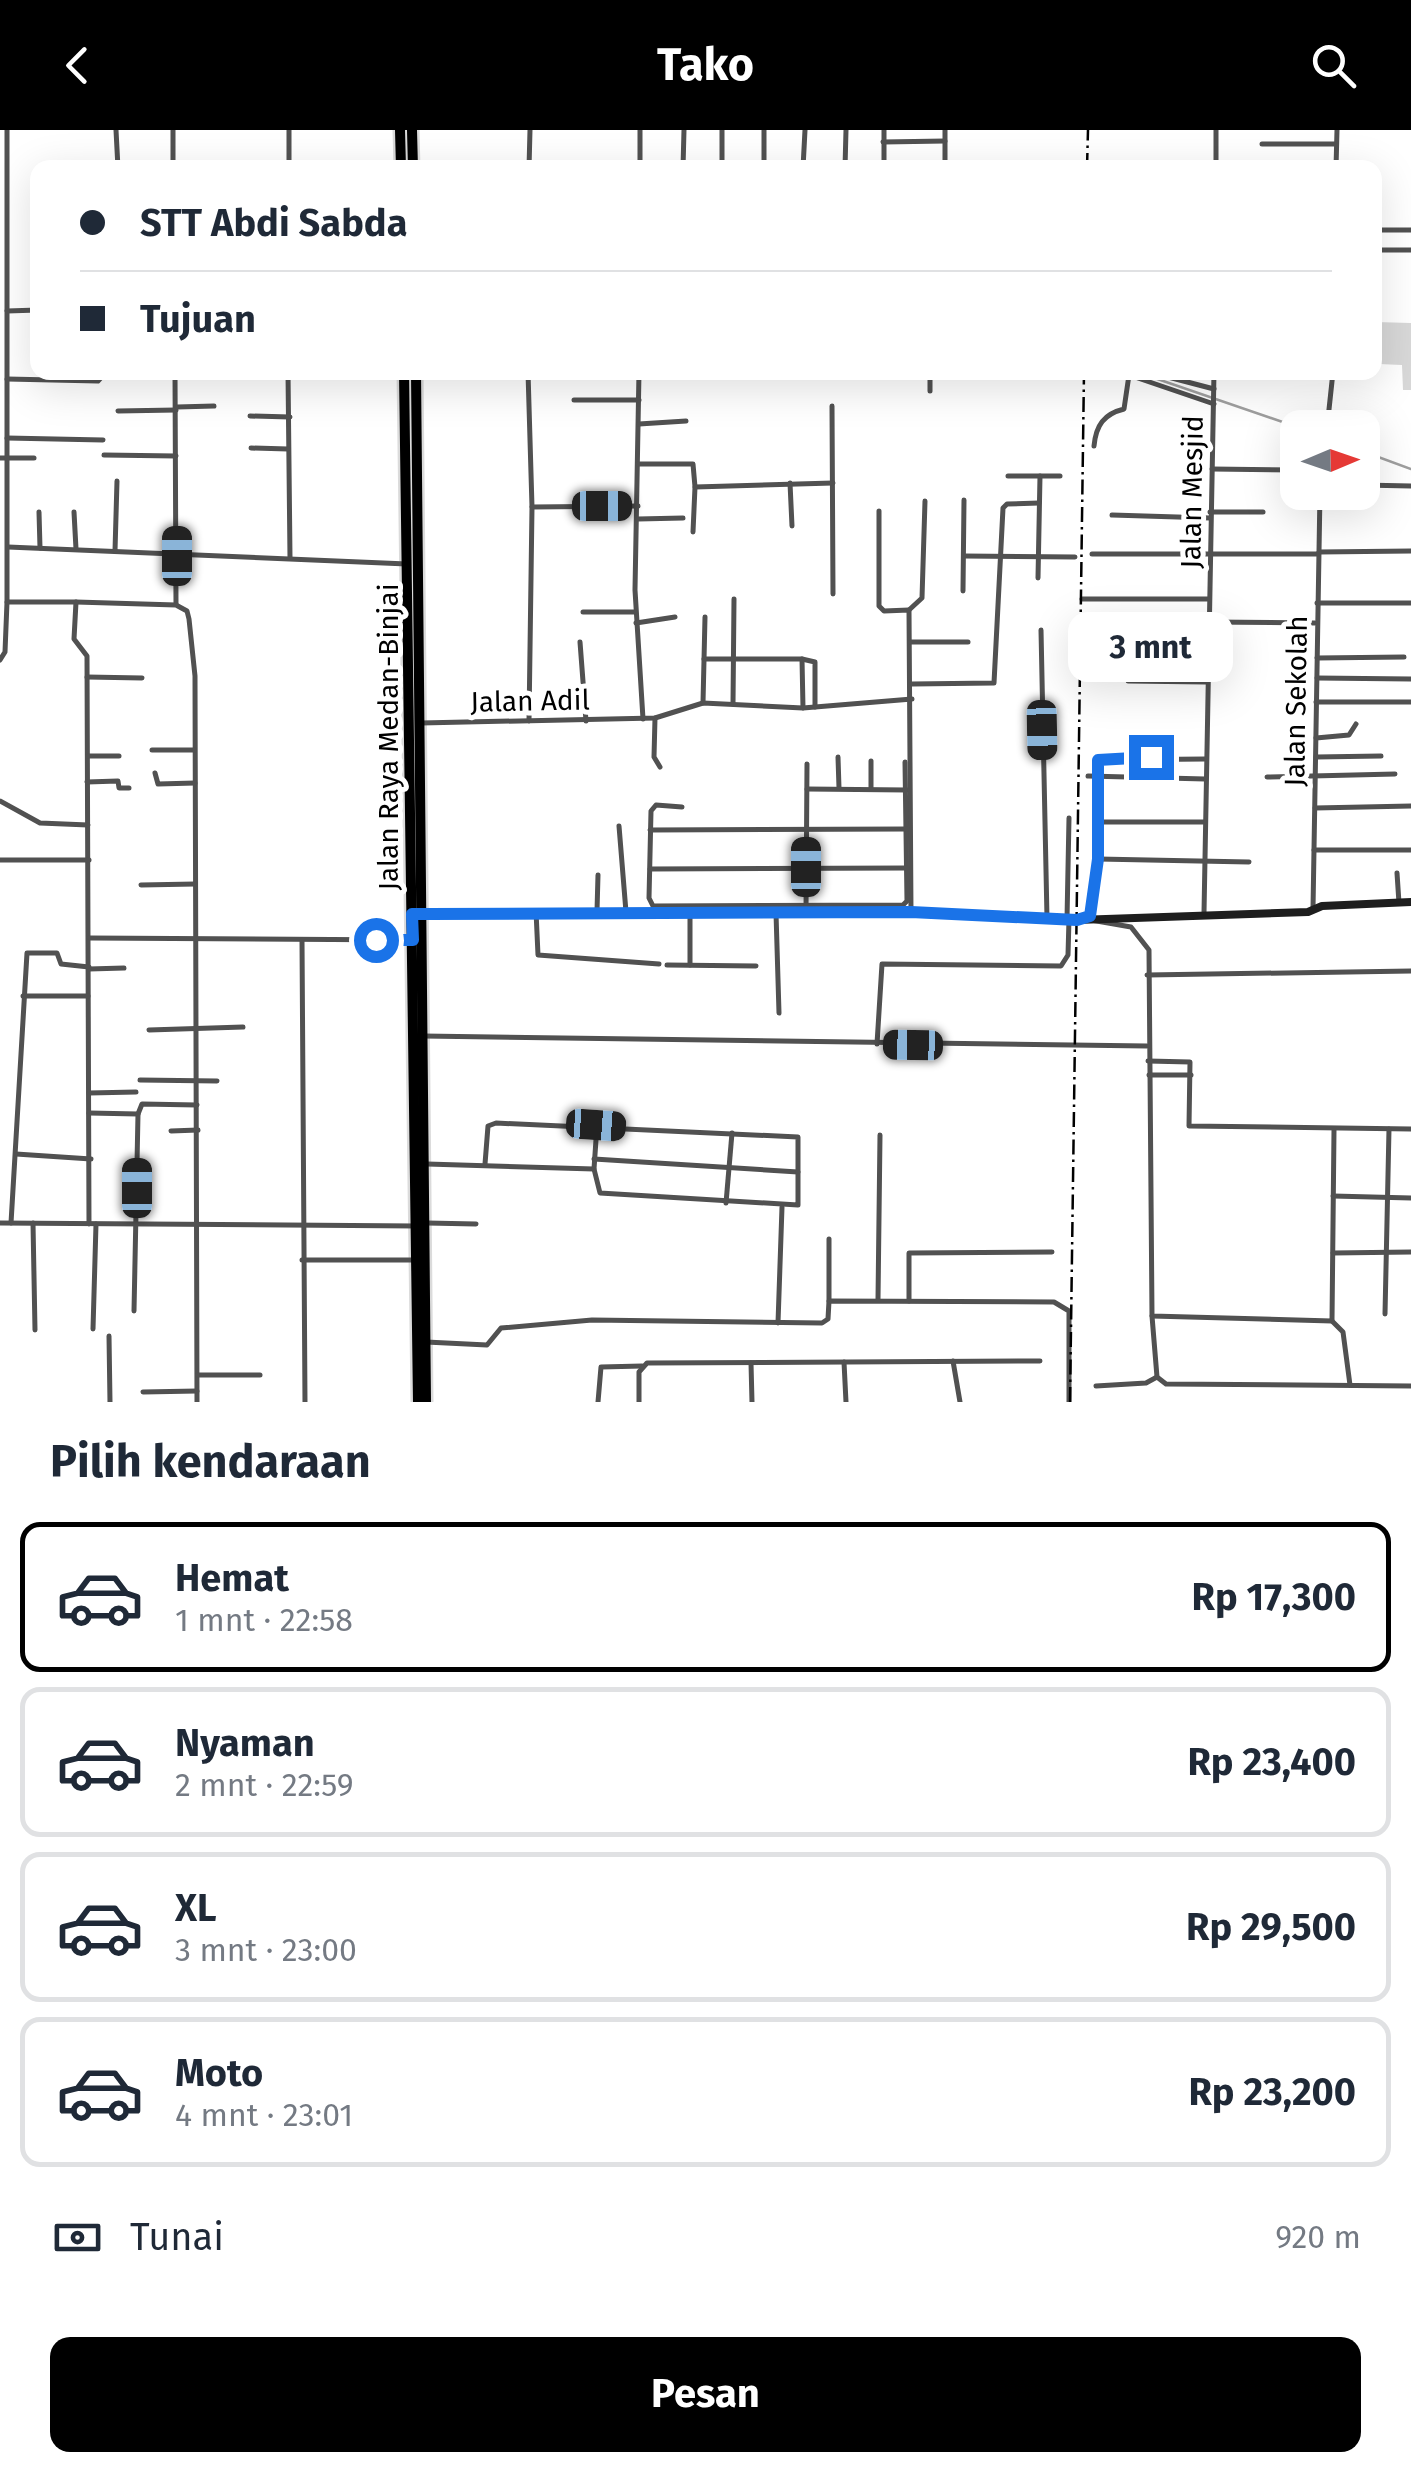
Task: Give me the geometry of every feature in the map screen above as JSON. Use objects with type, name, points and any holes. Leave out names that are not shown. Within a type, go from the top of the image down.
[{"type":"highway","points":[[400,130],[401,160]]},
{"type":"highway","points":[[412,130],[413,160]]},
{"type":"highway","name":"Jalan Raya Medan-Binjai","points":[[405,380],[414,500]]},
{"type":"highway","name":"Jalan Raya Medan-Binjai","points":[[416,380],[417,914]]},
{"type":"highway","name":"Jalan Raya Medan-Binjai","points":[[415,564],[417,914],[424,1036],[419,1164]]},
{"type":"highway","name":"Jalan Raya Medan-Binjai","points":[[418,940],[426,1402]]},
{"type":"highway","name":"Jalan Raya Medan-Binjai","points":[[418,1402],[415,1260],[421,1225]]},
{"type":"street","points":[[0,660],[4,652],[7,602],[3,459],[7,438],[7,130]]},
{"type":"street","points":[[116,130],[118,160]]},
{"type":"street","points":[[173,130],[173,160]]},
{"type":"street","points":[[288,160],[289,130]]},
{"type":"street","points":[[529,160],[530,130]]},
{"type":"street","points":[[640,130],[640,160]]},
{"type":"street","points":[[683,160],[684,130]]},
{"type":"street","points":[[722,130],[722,160]]},
{"type":"street","points":[[764,130],[764,160]]},
{"type":"street","points":[[803,160],[804,130]]},
{"type":"street","points":[[845,160],[846,130]]},
{"type":"street","points":[[884,130],[884,160]]},
{"type":"street","points":[[945,130],[945,160]]},
{"type":"street","points":[[1216,130],[1216,160]]},
{"type":"street","points":[[1336,160],[1337,130]]},
{"type":"street","points":[[883,142],[945,141]]},
{"type":"street","points":[[1262,144],[1336,144]]},
{"type":"street","points":[[1382,230],[1411,230]]},
{"type":"street","points":[[1382,250],[1411,250]]},
{"type":"street","points":[[7,311],[30,310]]},
{"type":"street","points":[[7,380],[98,380]]},
{"type":"street","points":[[176,380],[176,604]]},
{"type":"street","points":[[288,380],[290,558]]},
{"type":"street","points":[[528,380],[532,506],[528,721]]},
{"type":"street","points":[[639,380],[635,612],[642,719]]},
{"type":"street","points":[[930,380],[930,390]]},
{"type":"street","points":[[1094,446],[1098,425],[1112,412],[1124,409],[1128,380]]},
{"type":"street","points":[[1149,380],[1214,396]]},
{"type":"street","points":[[1171,380],[1214,396]]},
{"type":"street","name":"Jalan Mesjid","points":[[1204,913],[1214,380]]},
{"type":"street","points":[[1329,410],[1332,380]]},
{"type":"street","points":[[574,400],[639,400]]},
{"type":"street","points":[[118,411],[214,406]]},
{"type":"street","points":[[832,406],[833,594]]},
{"type":"street","points":[[250,416],[290,417]]},
{"type":"street","points":[[638,424],[686,421]]},
{"type":"street","points":[[7,438],[103,440]]},
{"type":"street","points":[[252,448],[290,449]]},
{"type":"street","points":[[104,455],[176,456]]},
{"type":"street","points":[[3,459],[34,458]]},
{"type":"street","points":[[638,464],[694,464],[693,532]]},
{"type":"street","points":[[1212,469],[1280,470]]},
{"type":"street","points":[[1008,476],[1060,476]]},
{"type":"street","points":[[1038,578],[1040,476]]},
{"type":"street","points":[[115,551],[117,480]]},
{"type":"street","points":[[790,483],[792,526]]},
{"type":"street","points":[[695,488],[832,483]]},
{"type":"street","points":[[1380,485],[1411,486]]},
{"type":"street","points":[[963,591],[964,500]]},
{"type":"street","points":[[879,511],[879,606],[884,611],[909,610],[922,598],[925,501]]},
{"type":"street","points":[[912,684],[993,686],[1004,556],[1004,505],[1039,504]]},
{"type":"street","points":[[532,506],[638,506]]},
{"type":"street","name":"Jalan Sekolah","points":[[1313,910],[1319,510]]},
{"type":"street","points":[[38,512],[40,548]]},
{"type":"street","points":[[74,512],[76,550]]},
{"type":"street","points":[[1112,515],[1263,512]]},
{"type":"street","points":[[638,519],[682,518]]},
{"type":"street","points":[[7,547],[415,564]]},
{"type":"street","points":[[1092,554],[1210,556],[1411,550]]},
{"type":"street","points":[[964,556],[1075,557]]},
{"type":"street","points":[[1082,598],[1208,599]]},
{"type":"street","points":[[733,704],[734,599]]},
{"type":"street","points":[[7,602],[176,604],[187,611],[189,619],[196,676],[197,1402]]},
{"type":"street","points":[[76,602],[74,639],[87,656],[88,1093],[94,1329]]},
{"type":"street","points":[[1317,604],[1411,602]]},
{"type":"street","points":[[909,610],[911,912]]},
{"type":"street","points":[[584,612],[635,612]]},
{"type":"street","points":[[636,622],[675,617]]},
{"type":"street","points":[[706,617],[704,702],[803,708],[912,699]]},
{"type":"street","points":[[1208,622],[1316,623]]},
{"type":"street","points":[[1041,630],[1047,918]]},
{"type":"street","points":[[580,642],[586,721]]},
{"type":"street","points":[[910,642],[968,642]]},
{"type":"street","points":[[1122,645],[1128,681],[1206,682]]},
{"type":"street","points":[[1317,658],[1404,656]]},
{"type":"street","points":[[704,658],[815,662],[815,707]]},
{"type":"street","points":[[802,660],[803,708]]},
{"type":"street","points":[[1125,661],[1206,662]]},
{"type":"street","points":[[87,677],[142,678]]},
{"type":"street","points":[[1317,678],[1411,678]]},
{"type":"street","name":"Jalan Adil","points":[[419,723],[642,719],[704,702]]},
{"type":"street","points":[[1316,702],[1411,702]]},
{"type":"street","points":[[655,718],[654,757],[660,766]]},
{"type":"street","points":[[1316,738],[1349,735],[1356,724]]},
{"type":"street","points":[[152,750],[194,750]]},
{"type":"street","points":[[88,756],[120,756]]},
{"type":"street","points":[[1316,757],[1381,756]]},
{"type":"street","points":[[1205,759],[1101,757],[1097,776],[1098,859],[1090,916],[1096,923],[1131,928],[1142,936],[1149,950],[1152,1316],[1157,1377],[1166,1384],[1411,1386]]},
{"type":"street","points":[[1150,777],[1151,757]]},
{"type":"street","points":[[838,758],[839,788]]},
{"type":"street","points":[[871,761],[872,789]]},
{"type":"street","points":[[417,914],[776,913],[905,904],[905,762]]},
{"type":"street","points":[[806,909],[807,764]]},
{"type":"street","points":[[155,772],[158,784],[195,783]]},
{"type":"street","points":[[1268,777],[1395,774]]},
{"type":"street","points":[[1088,776],[1205,779]]},
{"type":"street","points":[[88,782],[118,781],[119,788],[130,788]]},
{"type":"street","points":[[807,789],[907,790]]},
{"type":"street","points":[[0,801],[40,823],[88,825]]},
{"type":"street","points":[[1315,808],[1411,806]]},
{"type":"street","points":[[682,807],[652,807],[649,868],[653,906],[1068,919],[1313,910],[1411,902]]},
{"type":"street","points":[[877,1044],[882,964],[1061,966],[1068,954],[1069,818]]},
{"type":"street","points":[[1099,822],[1204,822]]},
{"type":"street","points":[[619,826],[626,912]]},
{"type":"street","points":[[650,830],[907,829]]},
{"type":"street","points":[[1314,850],[1411,850]]},
{"type":"street","points":[[1098,859],[1249,862]]},
{"type":"street","points":[[0,860],[89,860]]},
{"type":"street","points":[[649,868],[907,868]]},
{"type":"street","points":[[1397,873],[1398,904]]},
{"type":"street","points":[[596,911],[598,875]]},
{"type":"street","points":[[140,884],[195,884]]},
{"type":"street","points":[[536,911],[538,954],[658,964]]},
{"type":"street","points":[[690,912],[690,965]]},
{"type":"street","points":[[776,913],[779,1013]]},
{"type":"street","points":[[90,938],[418,940]]},
{"type":"street","points":[[302,940],[305,1402]]},
{"type":"street","points":[[10,1223],[28,951],[57,953],[61,964],[124,968]]},
{"type":"street","points":[[668,964],[756,966]]},
{"type":"street","points":[[1148,976],[1411,972]]},
{"type":"street","points":[[24,996],[88,996]]},
{"type":"street","points":[[148,1030],[243,1027]]},
{"type":"street","points":[[424,1036],[1147,1046]]},
{"type":"street","points":[[1148,1061],[1188,1061],[1189,1126],[1411,1129]]},
{"type":"street","points":[[1148,1076],[1191,1076]]},
{"type":"street","points":[[140,1080],[217,1080]]},
{"type":"street","points":[[88,1093],[136,1092]]},
{"type":"street","points":[[134,1311],[138,1114],[142,1104],[196,1105]]},
{"type":"street","points":[[89,1114],[138,1114]]},
{"type":"street","points":[[485,1164],[490,1124],[596,1125],[798,1137],[798,1205],[600,1194],[594,1169],[596,1125]]},
{"type":"street","points":[[1385,1314],[1388,1129]]},
{"type":"street","points":[[171,1131],[198,1130]]},
{"type":"street","points":[[1334,1130],[1332,1320],[1343,1332],[1348,1362],[1337,1385]]},
{"type":"street","points":[[726,1203],[732,1134]]},
{"type":"street","points":[[878,1300],[880,1135]]},
{"type":"street","points":[[16,1154],[90,1159]]},
{"type":"street","points":[[594,1159],[798,1172]]},
{"type":"street","points":[[419,1164],[594,1169]]},
{"type":"street","points":[[1333,1196],[1411,1198]]},
{"type":"street","points":[[778,1323],[782,1206]]},
{"type":"street","points":[[34,1223],[35,1330]]},
{"type":"street","points":[[0,1224],[476,1224]]},
{"type":"street","points":[[426,1342],[487,1345],[501,1328],[592,1320],[822,1324],[828,1319],[829,1239]]},
{"type":"street","points":[[909,1301],[909,1253],[1052,1252]]},
{"type":"street","points":[[1333,1253],[1411,1252]]},
{"type":"street","points":[[302,1260],[415,1260]]},
{"type":"street","points":[[829,1301],[1066,1305],[1068,1402]]},
{"type":"street","points":[[1152,1316],[1332,1320]]},
{"type":"street","points":[[109,1336],[110,1402]]},
{"type":"street","points":[[952,1360],[960,1402]]},
{"type":"street","points":[[598,1402],[602,1367],[1040,1361]]},
{"type":"street","points":[[751,1362],[752,1402]]},
{"type":"street","points":[[844,1362],[846,1402]]},
{"type":"street","points":[[640,1402],[642,1366]]},
{"type":"street","points":[[1345,1375],[1350,1385]]},
{"type":"street","points":[[198,1376],[260,1376]]},
{"type":"street","points":[[1096,1386],[1146,1383],[1157,1377]]},
{"type":"street","points":[[142,1392],[197,1391]]},
{"type":"shaded area","points":[[1382,322],[1411,323],[1411,390],[1403,390],[1402,365],[1382,364]]},
{"type":"waterway","points":[[1160,380],[1280,421]]},
{"type":"waterway","points":[[1380,458],[1411,469]]},
{"type":"railway","points":[[1087,160],[1088,130]]},
{"type":"railway","points":[[1070,1402],[1084,380]]},
{"type":"route","points":[[376,940],[413,940],[412,914],[911,912],[1077,920],[1090,916],[1093,868],[1098,859],[1098,760],[1103,756],[1151,757]]}]
